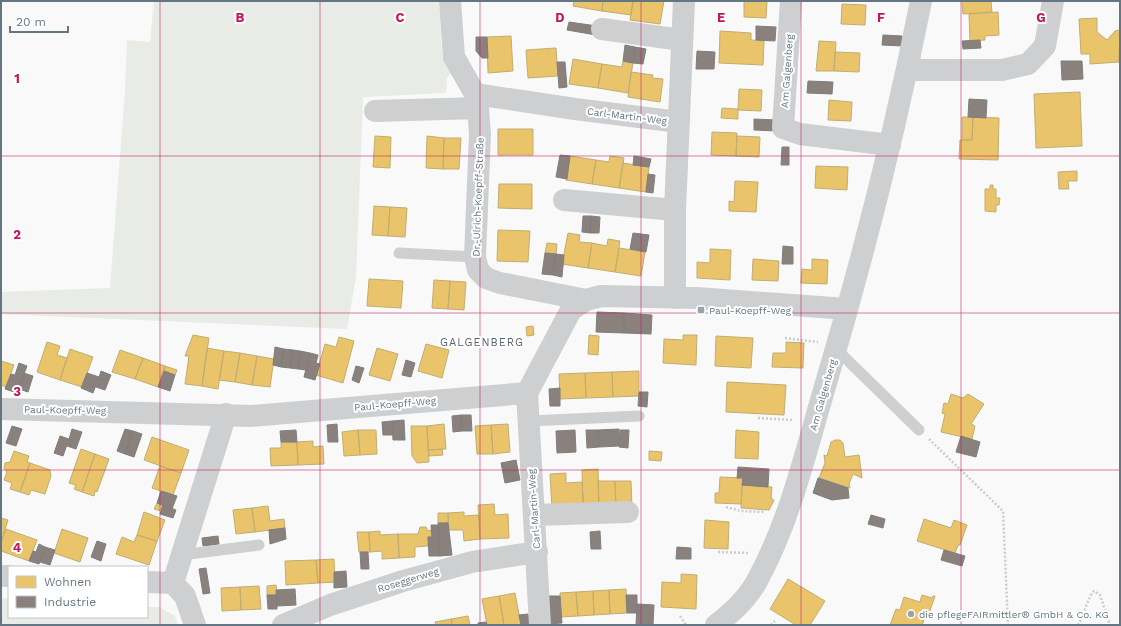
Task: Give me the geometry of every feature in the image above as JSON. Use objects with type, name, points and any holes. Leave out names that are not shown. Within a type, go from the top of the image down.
[{"type":"street","name":"Dr.-Ulrich-Koepff-Straße","points":[[450,1],[454,57],[477,101],[480,134],[475,257],[478,270],[486,278],[500,283],[586,300]]},
{"type":"street","name":"Carl-Martin-Weg","points":[[675,298],[675,210],[684,1]]},
{"type":"street","name":"Am Galgenberg","points":[[791,1],[783,128],[800,134],[890,145]]},
{"type":"street","name":"Am Galgenberg","points":[[716,625],[732,614],[758,580],[788,513],[836,350],[890,145],[908,70],[921,1]]},
{"type":"street","points":[[908,70],[1002,70],[1028,64],[1045,46],[1053,1]]},
{"type":"street","points":[[602,29],[682,40]]},
{"type":"street","name":"Carl-Martin-Weg","points":[[477,101],[575,109],[679,122]]},
{"type":"street","points":[[375,111],[477,101]]},
{"type":"street","points":[[564,200],[675,210]]},
{"type":"street","points":[[527,393],[571,310],[586,300],[601,296],[675,298],[847,309]]},
{"type":"street","name":"Carl-Martin-Weg","points":[[527,393],[540,625]]},
{"type":"street","name":"Paul-Koepff-Weg","points":[[1,409],[260,415],[527,393]]},
{"type":"street","points":[[173,583],[226,414]]},
{"type":"street","points":[[535,515],[628,512]]},
{"type":"street","name":"Roseggerweg","points":[[283,625],[330,604],[409,580],[472,562],[537,552]]},
{"type":"street","points":[[148,582],[173,583],[185,596],[195,625]]},
{"type":"lane","points":[[399,253],[475,257]]},
{"type":"lane","points":[[836,350],[919,430]]},
{"type":"lane","points":[[529,421],[639,416]]},
{"type":"lane","points":[[181,555],[259,545]]},
{"type":"path","points":[[785,338],[821,342],[836,350]]},
{"type":"path","points":[[758,418],[815,421]]},
{"type":"path","points":[[919,430],[1003,511],[1008,625]]},
{"type":"path","points":[[726,507],[741,512],[788,513]]},
{"type":"path","points":[[718,552],[770,554]]},
{"type":"path","points":[[1078,625],[1086,611],[1089,596],[1094,591],[1100,595],[1110,625]]},
{"type":"path","points":[[680,616],[686,625]]},
{"type":"path","points":[[771,625],[775,621]]},
{"type":"shaded area","points":[[154,1],[439,1],[442,55],[453,71],[447,78],[446,93],[363,97],[356,277],[347,329],[1,314],[1,292],[110,288],[125,91],[127,40],[150,42]]},
{"type":"shaded area","points":[[1,598],[8,599],[8,618],[148,618],[148,607],[159,607],[175,616],[178,625],[1,625]]},
{"type":"building: Wohnen","points":[[574,1],[603,1],[602,11],[573,6]]},
{"type":"building: Wohnen","points":[[603,1],[633,1],[631,15],[602,11]]},
{"type":"building: Wohnen","points":[[633,1],[664,1],[660,24],[630,20]]},
{"type":"building: Wohnen","points":[[744,1],[767,1],[766,18],[744,17]]},
{"type":"building: Wohnen","points":[[962,1],[991,1],[992,12],[963,14]]},
{"type":"building: Wohnen","points":[[842,4],[866,5],[865,25],[841,24]]},
{"type":"building: Wohnen","points":[[998,12],[999,35],[985,36],[985,40],[970,41],[969,14]]},
{"type":"building: Wohnen","points":[[1097,18],[1097,32],[1107,40],[1115,31],[1120,30],[1119,62],[1090,64],[1090,54],[1081,54],[1079,19]]},
{"type":"building: Wohnen","points":[[720,31],[751,33],[751,40],[764,41],[763,65],[719,63]]},
{"type":"building: Wohnen","points":[[511,36],[513,71],[488,73],[487,37]]},
{"type":"building: Wohnen","points":[[819,41],[836,42],[834,71],[816,71]]},
{"type":"building: Wohnen","points":[[556,48],[558,76],[528,78],[526,50]]},
{"type":"building: Wohnen","points":[[835,52],[860,53],[859,72],[834,71]]},
{"type":"building: Wohnen","points":[[573,59],[602,64],[598,88],[569,84]]},
{"type":"building: Wohnen","points":[[623,61],[633,63],[628,93],[598,88],[602,64],[622,67]]},
{"type":"building: Wohnen","points":[[631,72],[653,75],[652,78],[663,79],[660,102],[628,97]]},
{"type":"building: Wohnen","points":[[739,89],[762,90],[761,111],[738,110]]},
{"type":"building: Wohnen","points":[[1080,92],[1082,146],[1036,148],[1034,94]]},
{"type":"building: Wohnen","points":[[829,100],[852,102],[851,121],[828,120]]},
{"type":"building: Wohnen","points":[[722,108],[738,109],[738,119],[721,118]]},
{"type":"building: Wohnen","points":[[962,117],[973,117],[972,140],[962,140]]},
{"type":"building: Wohnen","points":[[973,117],[999,118],[998,160],[959,159],[960,140],[972,140]]},
{"type":"building: Wohnen","points":[[498,129],[533,129],[533,155],[498,155]]},
{"type":"building: Wohnen","points":[[712,132],[737,133],[736,156],[711,155]]},
{"type":"building: Wohnen","points":[[375,136],[391,137],[390,168],[373,167]]},
{"type":"building: Wohnen","points":[[427,136],[444,138],[443,169],[426,168]]},
{"type":"building: Wohnen","points":[[737,136],[760,137],[759,157],[736,156]]},
{"type":"building: Wohnen","points":[[444,138],[461,138],[459,169],[443,169]]},
{"type":"building: Wohnen","points":[[570,156],[596,160],[592,184],[566,180]]},
{"type":"building: Wohnen","points":[[610,156],[624,158],[619,188],[592,184],[596,160],[609,162]]},
{"type":"building: Wohnen","points":[[623,163],[649,167],[646,192],[619,188]]},
{"type":"building: Wohnen","points":[[816,166],[848,167],[847,190],[815,188]]},
{"type":"building: Wohnen","points":[[1077,171],[1077,181],[1068,181],[1069,189],[1059,189],[1058,172]]},
{"type":"building: Wohnen","points":[[735,181],[758,182],[756,212],[729,211],[729,201],[734,202]]},
{"type":"building: Wohnen","points":[[499,184],[532,184],[532,209],[498,208]]},
{"type":"building: Wohnen","points":[[990,185],[993,185],[993,189],[996,189],[996,198],[1000,198],[999,205],[996,205],[996,212],[985,211],[985,189],[990,189]]},
{"type":"building: Wohnen","points":[[374,206],[390,207],[388,236],[372,235]]},
{"type":"building: Wohnen","points":[[390,207],[407,208],[405,237],[388,236]]},
{"type":"building: Wohnen","points":[[498,230],[530,231],[528,262],[497,261]]},
{"type":"building: Wohnen","points":[[568,233],[580,235],[579,242],[592,243],[588,268],[562,264]]},
{"type":"building: Wohnen","points":[[608,239],[620,241],[615,272],[588,268],[592,243],[607,246]]},
{"type":"building: Wohnen","points":[[547,243],[557,244],[556,254],[545,253]]},
{"type":"building: Wohnen","points":[[619,248],[645,252],[641,276],[615,272]]},
{"type":"building: Wohnen","points":[[710,249],[731,250],[730,280],[697,278],[697,262],[710,263]]},
{"type":"building: Wohnen","points":[[753,259],[779,261],[778,281],[752,280]]},
{"type":"building: Wohnen","points":[[812,259],[828,260],[827,284],[801,283],[802,269],[812,270]]},
{"type":"building: Wohnen","points":[[369,279],[403,281],[401,308],[367,306]]},
{"type":"building: Wohnen","points":[[434,280],[450,281],[448,309],[432,308]]},
{"type":"building: Wohnen","points":[[450,281],[466,282],[464,310],[448,309]]},
{"type":"building: Wohnen","points":[[533,326],[534,335],[527,336],[526,327]]},
{"type":"building: Wohnen","points":[[193,335],[209,338],[202,386],[185,384],[189,356],[185,356]]},
{"type":"building: Wohnen","points":[[589,335],[599,336],[598,355],[588,354]]},
{"type":"building: Wohnen","points":[[683,335],[697,335],[696,365],[663,363],[664,339],[683,340]]},
{"type":"building: Wohnen","points":[[716,336],[753,338],[751,368],[715,366]]},
{"type":"building: Wohnen","points":[[339,337],[354,341],[343,383],[316,375],[325,344],[336,347]]},
{"type":"building: Wohnen","points":[[47,342],[60,346],[57,355],[67,358],[60,380],[37,372]]},
{"type":"building: Wohnen","points":[[786,342],[804,343],[803,368],[772,367],[773,353],[786,353]]},
{"type":"building: Wohnen","points":[[426,344],[449,350],[442,378],[418,371]]},
{"type":"building: Wohnen","points":[[207,348],[224,351],[218,389],[202,386]]},
{"type":"building: Wohnen","points":[[377,348],[398,354],[390,381],[369,375]]},
{"type":"building: Wohnen","points":[[70,349],[93,357],[82,387],[60,380]]},
{"type":"building: Wohnen","points":[[120,350],[143,358],[135,379],[112,372]]},
{"type":"building: Wohnen","points":[[224,351],[240,353],[235,382],[219,380]]},
{"type":"building: Wohnen","points":[[240,353],[257,356],[252,385],[235,382]]},
{"type":"building: Wohnen","points":[[257,356],[274,359],[270,387],[252,385]]},
{"type":"building: Wohnen","points":[[143,358],[165,366],[158,387],[135,379]]},
{"type":"building: Wohnen","points":[[1,361],[14,365],[6,387],[1,385]]},
{"type":"building: Wohnen","points":[[165,366],[177,370],[175,375],[164,371]]},
{"type":"building: Wohnen","points":[[639,371],[639,396],[613,397],[612,372]]},
{"type":"building: Wohnen","points":[[612,372],[613,397],[586,398],[585,373]]},
{"type":"building: Wohnen","points":[[585,373],[586,398],[560,399],[559,374]]},
{"type":"building: Wohnen","points":[[727,382],[786,385],[784,415],[726,412]]},
{"type":"building: Wohnen","points":[[951,394],[963,398],[968,394],[984,404],[971,424],[975,426],[972,439],[941,432],[945,414],[942,413],[944,403],[948,404]]},
{"type":"building: Wohnen","points":[[444,424],[446,449],[428,450],[427,426]]},
{"type":"building: Wohnen","points":[[508,424],[510,452],[493,454],[491,425]]},
{"type":"building: Wohnen","points":[[491,425],[493,454],[477,454],[475,426]]},
{"type":"building: Wohnen","points":[[411,426],[427,426],[429,462],[417,463],[412,456]]},
{"type":"building: Wohnen","points":[[358,430],[360,455],[344,456],[342,432]]},
{"type":"building: Wohnen","points":[[358,430],[376,430],[377,454],[360,455]]},
{"type":"building: Wohnen","points":[[736,430],[759,432],[758,459],[735,458]]},
{"type":"building: Wohnen","points":[[152,437],[189,450],[181,473],[144,460]]},
{"type":"building: Wohnen","points":[[840,440],[843,443],[845,457],[859,455],[862,478],[853,474],[849,484],[850,488],[819,478],[825,463],[824,455],[827,456],[831,442]]},
{"type":"building: Wohnen","points":[[313,441],[313,447],[323,446],[324,464],[298,465],[297,442]]},
{"type":"building: Wohnen","points":[[281,442],[297,442],[298,465],[271,466],[270,448],[281,448]]},
{"type":"building: Wohnen","points":[[81,449],[95,454],[82,492],[74,489],[76,485],[69,483]]},
{"type":"building: Wohnen","points":[[442,449],[443,455],[429,456],[428,450]]},
{"type":"building: Wohnen","points":[[14,451],[29,456],[27,462],[30,463],[20,492],[10,489],[12,483],[4,480],[7,472],[4,468],[5,463],[10,462]]},
{"type":"building: Wohnen","points":[[649,451],[662,452],[661,461],[649,460]]},
{"type":"building: Wohnen","points":[[95,454],[109,459],[97,492],[95,491],[94,496],[82,492]]},
{"type":"building: Wohnen","points":[[30,463],[50,470],[51,476],[45,494],[31,490],[29,495],[20,492]]},
{"type":"building: Wohnen","points":[[160,466],[181,473],[173,495],[152,488]]},
{"type":"building: Wohnen","points":[[598,469],[599,508],[583,509],[582,470]]},
{"type":"building: Wohnen","points":[[566,473],[566,483],[582,482],[584,508],[552,509],[550,474]]},
{"type":"building: Wohnen","points":[[720,477],[743,478],[741,504],[715,503],[715,493],[719,493]]},
{"type":"building: Wohnen","points":[[598,481],[615,481],[616,507],[599,508]]},
{"type":"building: Wohnen","points":[[615,481],[631,481],[632,507],[616,507]]},
{"type":"building: Wohnen","points":[[742,485],[772,487],[771,498],[774,500],[769,510],[741,508]]},
{"type":"building: Wohnen","points":[[157,503],[163,505],[161,511],[154,509]]},
{"type":"building: Wohnen","points":[[494,504],[495,515],[508,514],[509,538],[480,539],[478,505]]},
{"type":"building: Wohnen","points":[[268,506],[270,521],[284,519],[285,528],[255,532],[252,508]]},
{"type":"building: Wohnen","points":[[252,508],[255,532],[236,534],[233,510]]},
{"type":"building: Wohnen","points":[[144,512],[165,520],[157,541],[137,535]]},
{"type":"building: Wohnen","points":[[464,512],[464,516],[479,515],[480,539],[464,541],[463,530],[449,530],[448,513]]},
{"type":"building: Wohnen","points":[[438,513],[448,513],[448,523],[438,523]]},
{"type":"building: Wohnen","points":[[1,518],[8,520],[1,542]]},
{"type":"building: Wohnen","points":[[924,519],[951,528],[954,520],[967,525],[960,545],[958,545],[955,553],[917,541]]},
{"type":"building: Wohnen","points":[[705,520],[729,522],[728,549],[704,548]]},
{"type":"building: Wohnen","points":[[420,527],[426,527],[428,531],[431,530],[432,537],[428,537],[428,546],[415,547],[415,557],[399,558],[398,534],[418,534]]},
{"type":"building: Wohnen","points":[[6,529],[37,540],[29,561],[1,551],[1,542]]},
{"type":"building: Wohnen","points":[[62,529],[88,538],[80,562],[54,553]]},
{"type":"building: Wohnen","points":[[380,531],[380,535],[398,534],[399,558],[382,559],[382,551],[370,552],[369,532]]},
{"type":"building: Wohnen","points":[[357,532],[369,532],[370,552],[359,552]]},
{"type":"building: Wohnen","points":[[137,535],[157,541],[149,565],[116,554],[122,537],[134,542]]},
{"type":"building: Wohnen","points":[[334,559],[335,582],[318,583],[316,560]]},
{"type":"building: Wohnen","points":[[316,560],[318,583],[286,585],[285,561]]},
{"type":"building: Wohnen","points":[[681,574],[697,575],[696,609],[661,607],[662,582],[681,583]]},
{"type":"building: Wohnen","points":[[788,579],[825,601],[810,625],[796,625],[770,609]]},
{"type":"building: Wohnen","points":[[276,585],[277,595],[267,595],[267,586]]},
{"type":"building: Wohnen","points":[[259,586],[261,609],[241,610],[240,587]]},
{"type":"building: Wohnen","points":[[240,587],[241,610],[222,611],[221,588]]},
{"type":"building: Wohnen","points":[[626,589],[627,613],[610,614],[609,590]]},
{"type":"building: Wohnen","points":[[609,590],[610,614],[594,615],[593,591]]},
{"type":"building: Wohnen","points":[[593,591],[594,615],[578,616],[576,592]]},
{"type":"building: Wohnen","points":[[576,592],[578,616],[561,617],[560,593]]},
{"type":"building: Wohnen","points":[[515,593],[521,625],[504,625],[499,596]]},
{"type":"building: Wohnen","name":"die pflegeFAIRmittler® GmbH & Co. KG","points":[[922,595],[932,598],[935,596],[927,619],[925,618],[922,625],[890,625],[896,609],[900,610],[904,597],[920,602]]},
{"type":"building: Wohnen","points":[[499,596],[504,625],[487,625],[482,599]]},
{"type":"building: Wohnen","points":[[468,616],[470,625],[452,625],[451,619]]},
{"type":"building: Wohnen","points":[[451,619],[452,625],[436,625],[435,622]]},
{"type":"building: Industrie","points":[[569,22],[597,26],[596,35],[567,30]]},
{"type":"building: Industrie","points":[[756,26],[776,27],[775,41],[756,40]]},
{"type":"building: Industrie","points":[[883,35],[902,36],[902,46],[882,45]]},
{"type":"building: Industrie","points":[[476,37],[487,37],[488,58],[482,58],[476,51]]},
{"type":"building: Industrie","points":[[980,40],[981,48],[963,49],[962,41]]},
{"type":"building: Industrie","points":[[625,45],[635,47],[633,63],[623,61]]},
{"type":"building: Industrie","points":[[635,47],[646,49],[643,64],[633,63]]},
{"type":"building: Industrie","points":[[697,51],[715,52],[714,69],[696,69]]},
{"type":"building: Industrie","points":[[1061,61],[1082,61],[1083,79],[1062,80]]},
{"type":"building: Industrie","points":[[557,62],[565,62],[567,87],[559,88]]},
{"type":"building: Industrie","points":[[808,81],[833,82],[832,94],[807,93]]},
{"type":"building: Industrie","points":[[969,99],[987,100],[986,118],[968,117]]},
{"type":"building: Industrie","points":[[754,119],[776,120],[776,131],[754,130]]},
{"type":"building: Industrie","points":[[782,147],[789,147],[789,165],[781,165]]},
{"type":"building: Industrie","points":[[560,155],[570,156],[567,179],[556,177]]},
{"type":"building: Industrie","points":[[634,156],[651,159],[649,167],[633,165]]},
{"type":"building: Industrie","points":[[648,174],[655,175],[653,193],[646,192]]},
{"type":"building: Industrie","points":[[583,216],[591,216],[590,233],[582,232]]},
{"type":"building: Industrie","points":[[591,216],[600,217],[599,233],[590,233]]},
{"type":"building: Industrie","points":[[633,233],[649,235],[646,252],[630,249]]},
{"type":"building: Industrie","points":[[783,246],[793,247],[793,264],[782,264]]},
{"type":"building: Industrie","points":[[545,253],[556,254],[553,275],[542,274]]},
{"type":"building: Industrie","points":[[556,254],[564,255],[562,277],[553,275]]},
{"type":"building: Industrie","points":[[597,312],[624,313],[624,333],[596,332]]},
{"type":"building: Industrie","points":[[624,313],[652,315],[651,334],[624,333]]},
{"type":"building: Industrie","points":[[275,347],[284,349],[281,367],[273,365]]},
{"type":"building: Industrie","points":[[284,349],[293,350],[290,368],[281,367]]},
{"type":"building: Industrie","points":[[293,350],[300,351],[298,369],[290,368]]},
{"type":"building: Industrie","points":[[300,351],[310,353],[306,370],[298,369]]},
{"type":"building: Industrie","points":[[310,353],[318,355],[316,363],[320,364],[315,380],[304,377]]},
{"type":"building: Industrie","points":[[406,360],[415,363],[411,377],[402,375]]},
{"type":"building: Industrie","points":[[19,363],[27,366],[17,393],[5,389],[11,374],[15,375]]},
{"type":"building: Industrie","points":[[356,366],[364,368],[359,383],[352,380]]},
{"type":"building: Industrie","points":[[101,371],[111,375],[105,390],[96,387]]},
{"type":"building: Industrie","points":[[164,371],[175,375],[170,391],[158,387]]},
{"type":"building: Industrie","points":[[24,373],[33,376],[28,392],[19,389]]},
{"type":"building: Industrie","points":[[87,373],[99,377],[93,393],[81,388]]},
{"type":"building: Industrie","points":[[560,388],[560,406],[550,406],[549,389]]},
{"type":"building: Industrie","points":[[639,392],[648,392],[647,407],[638,406]]},
{"type":"building: Industrie","points":[[461,415],[462,431],[453,432],[452,416]]},
{"type":"building: Industrie","points":[[461,415],[471,415],[472,431],[462,431]]},
{"type":"building: Industrie","points":[[404,420],[405,440],[393,440],[392,421]]},
{"type":"building: Industrie","points":[[392,421],[393,435],[383,435],[382,422]]},
{"type":"building: Industrie","points":[[337,424],[338,442],[328,442],[327,425]]},
{"type":"building: Industrie","points":[[12,426],[22,429],[16,446],[6,443]]},
{"type":"building: Industrie","points":[[72,429],[82,432],[76,449],[67,446]]},
{"type":"building: Industrie","points":[[125,429],[133,431],[125,454],[117,451]]},
{"type":"building: Industrie","points":[[619,429],[619,446],[599,447],[598,430]]},
{"type":"building: Industrie","points":[[296,430],[297,442],[281,442],[280,431]]},
{"type":"building: Industrie","points":[[575,430],[576,452],[557,453],[556,431]]},
{"type":"building: Industrie","points":[[586,430],[598,430],[599,447],[587,448]]},
{"type":"building: Industrie","points":[[620,430],[629,430],[628,448],[619,447]]},
{"type":"building: Industrie","points":[[133,431],[142,434],[134,457],[125,454]]},
{"type":"building: Industrie","points":[[60,436],[69,439],[63,456],[54,453]]},
{"type":"building: Industrie","points":[[961,436],[980,442],[976,457],[956,452]]},
{"type":"building: Industrie","points":[[516,460],[518,470],[503,473],[501,463]]},
{"type":"building: Industrie","points":[[738,467],[769,469],[768,487],[742,485],[743,478],[737,478]]},
{"type":"building: Industrie","points":[[518,470],[520,480],[505,483],[503,473]]},
{"type":"building: Industrie","points":[[818,478],[848,488],[849,498],[832,500],[813,493]]},
{"type":"building: Industrie","points":[[161,491],[177,496],[172,509],[157,503]]},
{"type":"building: Industrie","points":[[163,505],[176,510],[173,518],[160,514]]},
{"type":"building: Industrie","points":[[871,515],[885,519],[883,528],[868,524]]},
{"type":"building: Industrie","points":[[438,523],[448,523],[452,555],[440,556]]},
{"type":"building: Industrie","points":[[431,525],[438,525],[440,556],[429,556],[428,537],[432,537]]},
{"type":"building: Industrie","points":[[285,528],[286,539],[270,544],[269,530]]},
{"type":"building: Industrie","points":[[600,531],[601,549],[591,549],[590,532]]},
{"type":"building: Industrie","points":[[218,536],[219,544],[203,546],[202,538]]},
{"type":"building: Industrie","points":[[97,541],[106,544],[101,561],[91,557]]},
{"type":"building: Industrie","points":[[39,544],[45,547],[39,564],[29,561],[33,551],[36,552]]},
{"type":"building: Industrie","points":[[45,547],[55,550],[50,565],[40,562]]},
{"type":"building: Industrie","points":[[677,547],[691,548],[691,559],[676,559]]},
{"type":"building: Industrie","points":[[944,550],[965,556],[962,566],[941,560]]},
{"type":"building: Industrie","points":[[360,552],[368,552],[369,569],[361,569]]},
{"type":"building: Industrie","points":[[206,568],[210,593],[203,594],[199,569]]},
{"type":"building: Industrie","points":[[346,571],[347,587],[334,588],[334,572]]},
{"type":"building: Industrie","points":[[295,589],[296,605],[277,606],[276,590]]},
{"type":"building: Industrie","points":[[267,595],[277,595],[277,609],[268,609]]},
{"type":"building: Industrie","points":[[626,595],[637,595],[637,613],[627,613]]},
{"type":"building: Industrie","points":[[547,596],[560,596],[562,623],[549,624]]},
{"type":"building: Industrie","points":[[637,604],[654,605],[653,625],[636,625]]},
{"type":"building: Industrie","points":[[528,614],[530,625],[521,625],[519,615]]},
{"type":"building: Industrie","points":[[486,622],[487,625],[478,625],[478,623]]},
{"type":"place","name":"Paul-Koepff-Weg","points":[[701,310]]},
{"type":"place","name":"die pflegeFAIRmittler® GmbH & Co. KG","points":[[911,614]]},
{"type":"district","name":"GALGENBERG","points":[[482,342]]}]
